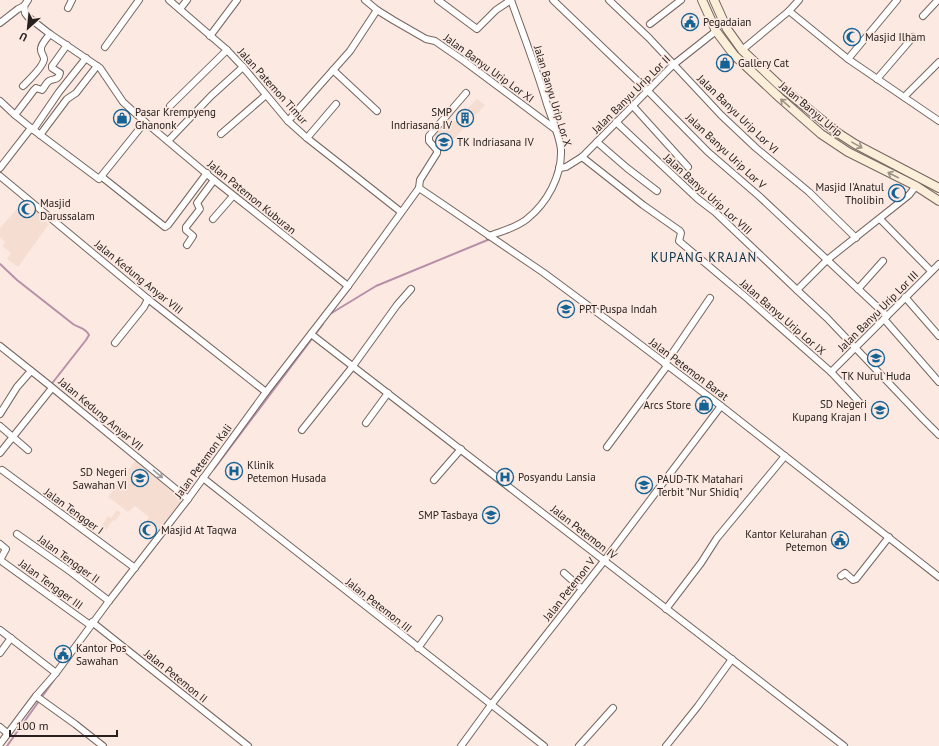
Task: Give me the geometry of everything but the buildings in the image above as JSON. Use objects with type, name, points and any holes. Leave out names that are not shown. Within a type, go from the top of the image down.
[{"type":"main road","name":"Jalan Banyu Urip","points":[[702,0],[716,31],[734,55],[780,98],[831,141],[848,152],[916,186],[939,200]]},
{"type":"main road","name":"Jalan Banyu Urip","points":[[714,0],[727,29],[742,50],[780,86],[838,133],[855,144],[939,188]]},
{"type":"main road","points":[[831,141],[838,133]]},
{"type":"street","points":[[68,8],[72,0]]},
{"type":"street","points":[[105,47],[139,0]]},
{"type":"street","name":"Jalan Patemon Timur","points":[[169,0],[227,50],[244,67],[288,121],[307,138],[401,212]]},
{"type":"street","points":[[180,9],[187,0]]},
{"type":"street","points":[[210,36],[237,0]]},
{"type":"street","points":[[438,0],[477,29],[496,10],[511,0]]},
{"type":"street","name":"Jalan Banyu Urip Lor X","points":[[489,236],[512,228],[527,219],[545,201],[562,168],[561,149],[555,129],[538,74],[511,0]]},
{"type":"street","name":"Jalan Banyu Urip Lor V","points":[[553,0],[647,90],[708,152],[759,196],[858,289],[885,318],[939,382]]},
{"type":"street","name":"Jalan Banyu Urip Lor VI","points":[[610,0],[649,38],[721,115],[756,148],[809,192],[856,238]]},
{"type":"street","points":[[650,24],[681,0]]},
{"type":"street","points":[[742,50],[797,3],[790,0]]},
{"type":"street","points":[[848,59],[897,0]]},
{"type":"street","points":[[923,16],[938,0]]},
{"type":"street","name":"Jalan Banyu Urip Lor XI","points":[[368,1],[377,10],[426,39],[435,41],[555,129]]},
{"type":"street","points":[[0,23],[26,3]]},
{"type":"street","name":"Jalan Patemon Kuburan","points":[[26,3],[25,13],[28,17],[97,66],[107,76],[114,90],[123,102],[145,122],[233,196],[348,286]]},
{"type":"street","points":[[288,121],[360,37],[377,10]]},
{"type":"street","points":[[789,11],[848,59],[939,121]]},
{"type":"street","name":"Jalan Banyu Urip Lor II","points":[[562,168],[582,157],[673,65],[716,31]]},
{"type":"street","points":[[23,86],[41,66],[44,58],[41,47],[50,34]]},
{"type":"street","points":[[877,79],[913,37]]},
{"type":"street","points":[[14,115],[36,88],[42,90],[49,82],[56,80],[60,73],[52,68],[52,66],[67,45]]},
{"type":"street","points":[[170,106],[227,50]]},
{"type":"street","points":[[0,168],[86,58]]},
{"type":"street","points":[[904,98],[939,62]]},
{"type":"street","points":[[40,135],[67,99],[76,93],[97,66]]},
{"type":"street","points":[[168,141],[211,96],[244,67]]},
{"type":"street","points":[[333,70],[377,111]]},
{"type":"street","name":"Jalan Petemon Kali","points":[[0,744],[7,733],[39,698],[93,624],[108,600],[135,568],[188,499],[205,480],[266,392],[313,335],[419,188],[420,180],[437,153],[437,150],[429,141],[429,136],[466,93]]},
{"type":"street","points":[[221,134],[266,94]]},
{"type":"street","points":[[0,100],[14,115],[101,179],[145,122]]},
{"type":"street","points":[[307,138],[336,104]]},
{"type":"street","points":[[632,105],[688,167]]},
{"type":"street","name":"Jalan Banyu Urip Lor VIII","points":[[616,122],[698,199],[715,212],[827,318],[939,435]]},
{"type":"street","points":[[597,142],[657,190]]},
{"type":"street","name":"Jalan Banyu Urip Lor IX","points":[[582,157],[643,205],[680,231],[679,241],[831,372],[862,405]]},
{"type":"street","points":[[102,177],[165,227],[206,173]]},
{"type":"street","name":"Jalan Kedung Anyar VIII","points":[[0,176],[148,299],[266,392]]},
{"type":"street","points":[[187,245],[193,236],[186,230],[186,227],[200,209],[197,203],[214,180]]},
{"type":"street","points":[[798,290],[828,260],[909,195],[916,186]]},
{"type":"street","name":"Jalan Petemon Barat","points":[[419,188],[544,273],[721,406],[939,577]]},
{"type":"street","points":[[213,219],[233,196]]},
{"type":"street","points":[[880,219],[936,268]]},
{"type":"street","points":[[858,289],[883,261]]},
{"type":"street","name":"Jalan Banyu Urip Lor III","points":[[831,372],[905,297],[936,268]]},
{"type":"street","points":[[302,430],[353,366],[411,289]]},
{"type":"street","points":[[905,297],[939,336]]},
{"type":"street","points":[[607,447],[666,365],[710,298]]},
{"type":"street","points":[[115,344],[144,307],[148,299]]},
{"type":"street","name":"Jalan Petemon IV","points":[[313,335],[844,746]]},
{"type":"street","name":"Jalan Kedung Anyar VII","points":[[0,346],[188,499]]},
{"type":"street","points":[[0,414],[17,387],[31,371]]},
{"type":"street","points":[[0,453],[51,387]]},
{"type":"street","points":[[366,423],[388,393]]},
{"type":"street","name":"Jalan Petemon V","points":[[461,746],[721,406]]},
{"type":"street","points":[[0,426],[28,450]]},
{"type":"street","points":[[434,480],[461,449]]},
{"type":"street","points":[[666,609],[690,578],[717,538],[785,456]]},
{"type":"street","name":"Jalan Tengger I","points":[[1,471],[135,568]]},
{"type":"street","name":"Jalan Petemon III","points":[[205,480],[544,746]]},
{"type":"street","name":"Jalan Tengger II","points":[[17,534],[108,600]]},
{"type":"street","points":[[841,576],[845,573],[854,580],[889,537]]},
{"type":"street","points":[[0,544],[6,548],[0,560]]},
{"type":"street","name":"Jalan Tengger III","points":[[0,560],[93,624]]},
{"type":"street","points":[[564,573],[582,589]]},
{"type":"street","points":[[418,648],[440,619]]},
{"type":"street","name":"Jalan Petemon II","points":[[93,624],[248,746]]},
{"type":"street","points":[[0,630],[56,673]]},
{"type":"street","points":[[0,653],[11,638]]},
{"type":"street","points":[[666,746],[698,706],[732,659]]},
{"type":"street","points":[[39,698],[103,746]]},
{"type":"street","points":[[579,746],[612,708]]},
{"type":"street","points":[[0,727],[7,733]]},
{"type":"shaded area","points":[[477,99],[485,105],[442,152],[434,145],[439,140],[432,134],[448,116],[455,122]]},
{"type":"shaded area","points":[[24,201],[49,224],[18,267],[7,259],[11,253],[2,246],[5,242],[0,237],[0,228]]},
{"type":"shaded area","name":"SD Negeri Sawahan VI","points":[[136,460],[184,498],[158,531],[145,522],[149,517],[135,506],[128,512],[108,497]]},
{"type":"shaded area","points":[[117,510],[121,513],[115,521],[113,520],[106,530],[101,526],[108,516],[111,518]]},
{"type":"waterway","points":[[330,314],[376,286],[490,239]]},
{"type":"waterway","points":[[0,264],[17,280],[73,324],[86,331],[89,335],[50,386]]},
{"type":"waterway","points":[[214,469],[323,324]]},
{"type":"waterway","points":[[142,563],[174,522]]},
{"type":"waterway","points":[[75,652],[81,645]]},
{"type":"waterway","points":[[7,746],[54,680]]},
{"type":"place","name":"Pegadaian","points":[[690,22]]},
{"type":"place","name":"Masjid Ilham","points":[[852,37]]},
{"type":"place","name":"Gallery Cat","points":[[725,63]]},
{"type":"place","name":"Pasar Krempyeng Ghanonk","points":[[122,118]]},
{"type":"place","name":"SMP Indriasana IV","points":[[465,118]]},
{"type":"place","name":"TK Indriasana IV","points":[[444,142]]},
{"type":"place","name":"Masjid I'Anatul Tholibin","points":[[897,193]]},
{"type":"place","name":"Masjid Darussalam","points":[[27,209]]},
{"type":"place","name":"PPT Puspa Indah","points":[[566,309]]},
{"type":"place","name":"TK Nurul Huda","points":[[876,358]]},
{"type":"place","name":"Arcs Store","points":[[704,405]]},
{"type":"place","name":"SD Negeri Kupang Krajan I","points":[[880,410]]},
{"type":"place","name":"Klinik Petemon Husada","points":[[234,471]]},
{"type":"place","name":"Posyandu Lansia","points":[[505,477]]},
{"type":"place","name":"SD Negeri Sawahan VI","points":[[140,478]]},
{"type":"place","name":"PAUD-TK Matahari Terbit \"Nur Shidiq\"","points":[[644,485]]},
{"type":"place","name":"SMP Tasbaya","points":[[491,515]]},
{"type":"place","name":"Masjid At Taqwa","points":[[148,530]]},
{"type":"place","name":"Kantor Kelurahan Petemon","points":[[840,540]]},
{"type":"place","name":"Kantor Pos Sawahan","points":[[63,654]]},
{"type":"district","name":"KUPANG KRAJAN","points":[[704,257]]}]
